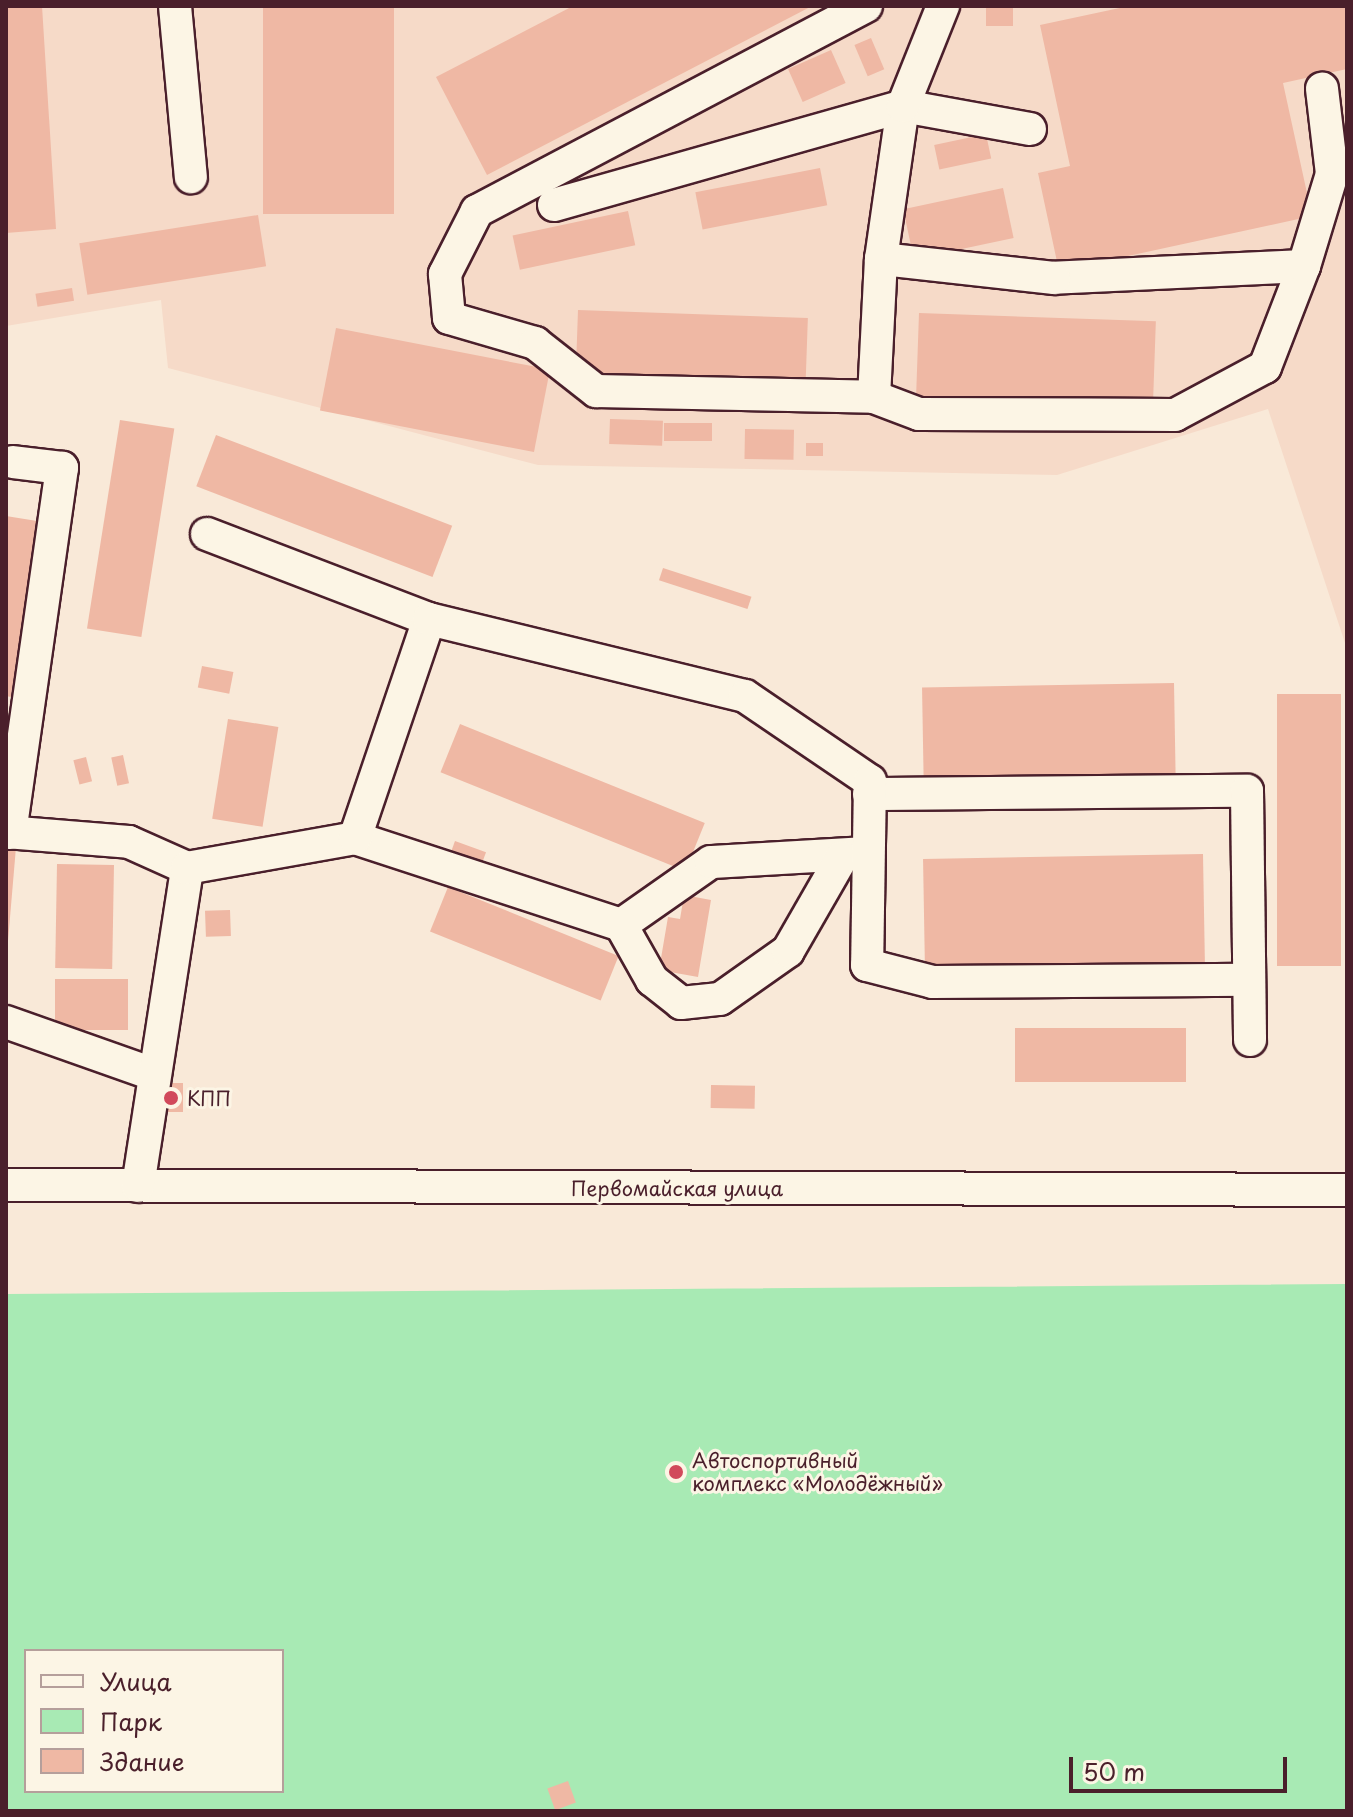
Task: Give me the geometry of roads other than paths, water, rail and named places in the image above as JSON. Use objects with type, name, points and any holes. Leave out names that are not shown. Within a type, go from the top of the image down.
[{"type":"street","points":[[175,6],[191,177]]},
{"type":"street","points":[[866,6],[477,211],[445,274],[449,318],[535,343],[596,391],[874,397],[919,414],[1175,415],[1265,367],[1304,266],[1332,174],[1322,89]]},
{"type":"street","points":[[874,397],[881,259],[903,106],[943,6]]},
{"type":"street","points":[[554,205],[903,106],[1030,129]]},
{"type":"street","points":[[881,259],[1054,278],[1304,266]]},
{"type":"street","points":[[13,462],[62,468],[8,832],[129,842],[187,868],[355,838],[621,925],[652,980],[681,1003],[720,999],[788,951],[855,855]]},
{"type":"street","points":[[207,534],[429,619],[745,696],[870,781],[855,855],[867,965],[933,982],[1249,980]]},
{"type":"street","points":[[355,838],[429,619]]},
{"type":"street","points":[[869,794],[1247,791],[1250,1040]]},
{"type":"street","points":[[621,925],[711,862],[855,855]]},
{"type":"street","points":[[138,1186],[187,868]]},
{"type":"street","points":[[6,1022],[153,1074]]},
{"type":"street","name":"Первомайская улица","points":[[6,1185],[1347,1190]]},
{"type":"place","name":"КПП","points":[[171,1098]]},
{"type":"place","name":"Автоспортивный комплекс «Молодёжный»","points":[[676,1472]]}]
